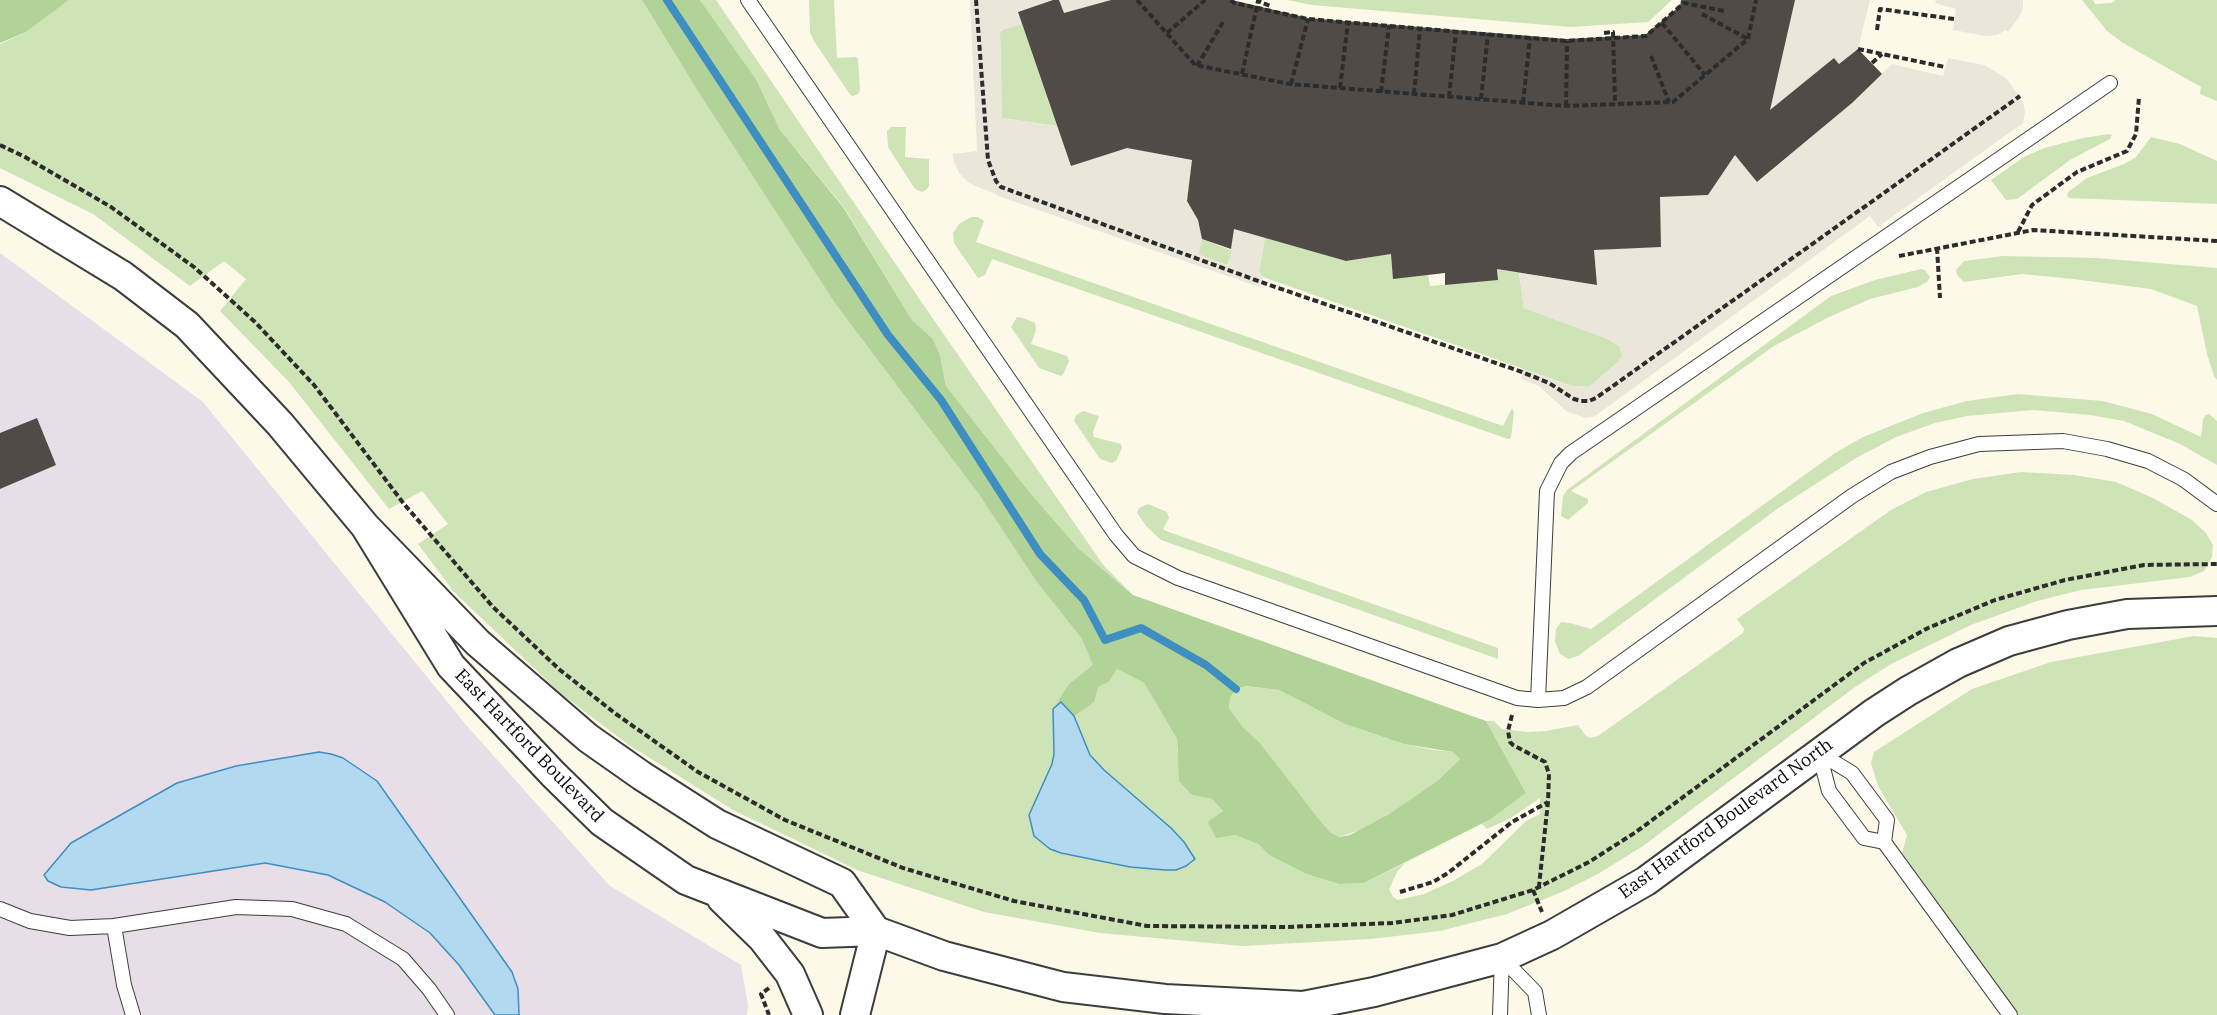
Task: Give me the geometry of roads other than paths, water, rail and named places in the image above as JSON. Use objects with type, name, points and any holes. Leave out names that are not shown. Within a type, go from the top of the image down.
[{"type":"street","name":"East Hartford Boulevard","points":[[0,201],[123,276],[187,325],[280,424],[365,526],[478,643],[588,738],[717,824],[842,883],[876,931]]},
{"type":"street","name":"East Hartford Boulevard","points":[[365,526],[451,666],[553,774],[602,822],[686,880],[822,933],[876,931]]},
{"type":"street","name":"East Hartford Boulevard North","points":[[876,931],[944,956],[1063,987],[1253,1009],[1303,1006],[1374,992],[1502,958],[1551,935],[1646,881],[1819,753],[1908,691],[1958,663],[2009,641],[2068,625],[2127,614],[2217,611]]},
{"type":"street","points":[[714,891],[762,938],[790,974],[808,1015]]},
{"type":"street","points":[[855,1015],[876,931]]},
{"type":"lane","points":[[748,0],[1116,535],[1134,556],[1178,578],[1517,698],[1538,700],[1564,698],[1587,687],[1852,495],[1891,472],[1930,457],[1979,444],[2063,441],[2107,449],[2148,461],[2183,479],[2217,504]]},
{"type":"lane","points":[[1538,700],[1547,491],[1561,463],[1580,445],[2110,84]]},
{"type":"lane","points":[[1819,753],[1852,773],[1887,820],[1884,842]]},
{"type":"lane","points":[[1819,753],[1829,791],[1864,838],[1884,842],[2010,1015]]},
{"type":"lane","points":[[0,909],[30,921],[70,928],[114,926],[236,907],[292,909],[346,924],[403,959],[429,989],[447,1015]]},
{"type":"lane","points":[[114,926],[124,985],[133,1015]]},
{"type":"lane","points":[[1500,1015],[1502,958]]},
{"type":"lane","points":[[1502,958],[1535,992],[1539,1015]]},
{"type":"water","points":[[1061,702],[1074,716],[1090,755],[1171,828],[1195,859],[1176,870],[1130,867],[1061,853],[1050,849],[1034,836],[1029,815],[1052,764],[1054,754],[1053,709]]},
{"type":"water","points":[[319,752],[343,758],[377,781],[512,972],[518,989],[519,1015],[495,1015],[459,965],[430,933],[385,902],[328,875],[265,863],[91,890],[61,887],[48,881],[44,875],[71,843],[177,783],[236,766]]},
{"type":"waterway","points":[[667,0],[888,335],[941,400],[1040,554],[1084,600],[1105,640],[1141,628],[1206,665],[1236,689]]}]
